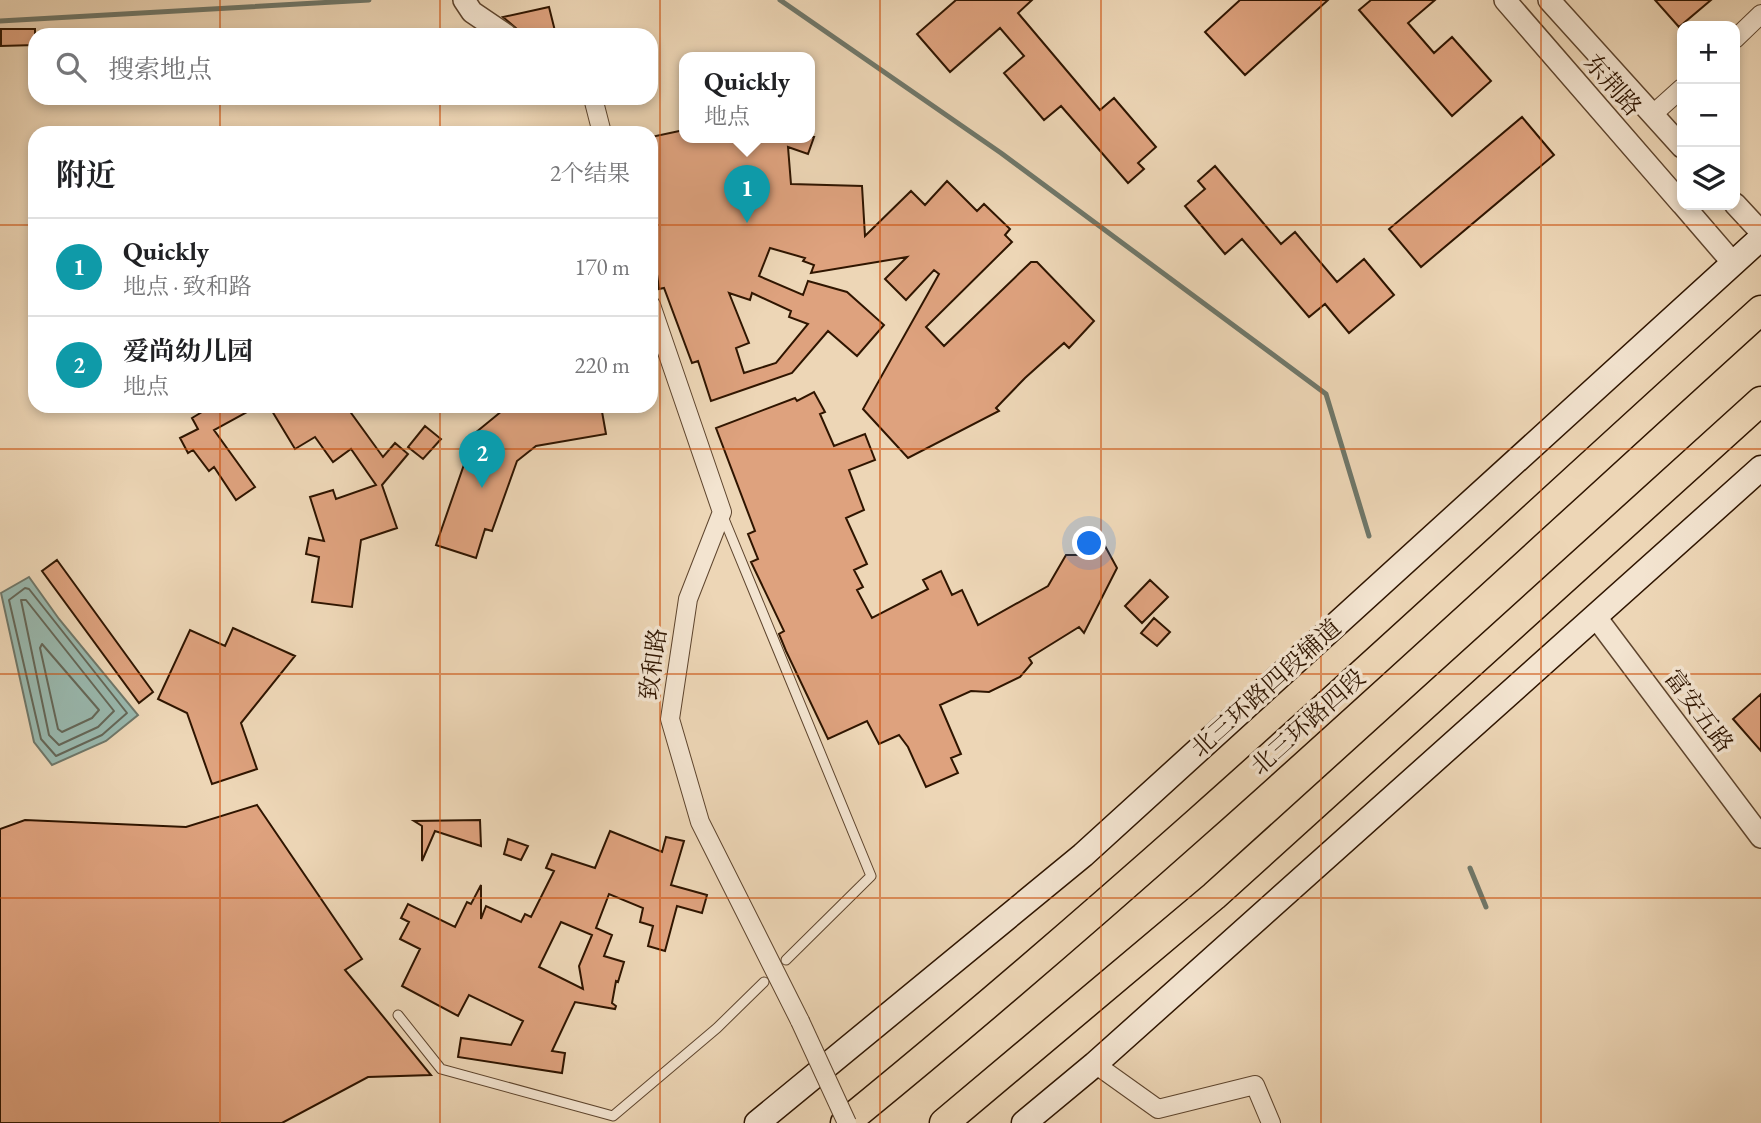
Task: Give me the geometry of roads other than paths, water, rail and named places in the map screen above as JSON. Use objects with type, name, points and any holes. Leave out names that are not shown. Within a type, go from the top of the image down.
[{"type":"highway","name":"北三环路四段","points":[[846,1123],[959,1030],[1163,854],[1761,310]]},
{"type":"highway","points":[[943,1123],[1214,896],[1761,401]]},
{"type":"main road","name":"北三环路四段辅道","points":[[758,1123],[1083,855],[1761,238]]},
{"type":"main road","points":[[1024,1123],[1095,1065],[1761,468]]},
{"type":"street","name":"东荆路","points":[[1505,0],[1677,197]]},
{"type":"street","name":"东荆路","points":[[1549,0],[1677,142]]},
{"type":"street","points":[[468,6],[497,28]]},
{"type":"street","points":[[1740,33],[1761,14]]},
{"type":"street","points":[[1653,116],[1677,93]]},
{"type":"street","points":[[595,105],[600,126]]},
{"type":"street","points":[[1740,209],[1761,232]]},
{"type":"street","name":"东荆路","points":[[1688,210],[1733,263]]},
{"type":"street","points":[[658,325],[722,512]]},
{"type":"street","name":"致和路","points":[[722,512],[688,599],[670,719],[699,822],[800,1021],[846,1123]]},
{"type":"street","name":"富安五路","points":[[1595,617],[1761,838]]},
{"type":"street","points":[[1095,1065],[1161,1116],[1255,1085],[1271,1123]]},
{"type":"lane","points":[[722,512],[871,876],[786,960]]},
{"type":"lane","points":[[398,1015],[442,1069],[612,1116],[717,1028],[764,982]]},
{"type":"water","points":[[29,577],[59,619],[138,715],[106,741],[52,765],[34,742],[1,593]]},
{"type":"waterway","points":[[0,21],[369,0]]},
{"type":"waterway","points":[[780,0],[1001,153],[1326,394],[1369,536]]},
{"type":"waterway","points":[[1470,868],[1486,907]]},
{"type":"place","name":"Quickly","points":[[747,223]]},
{"type":"place","name":"爱尚幼儿园","points":[[482,488]]}]
